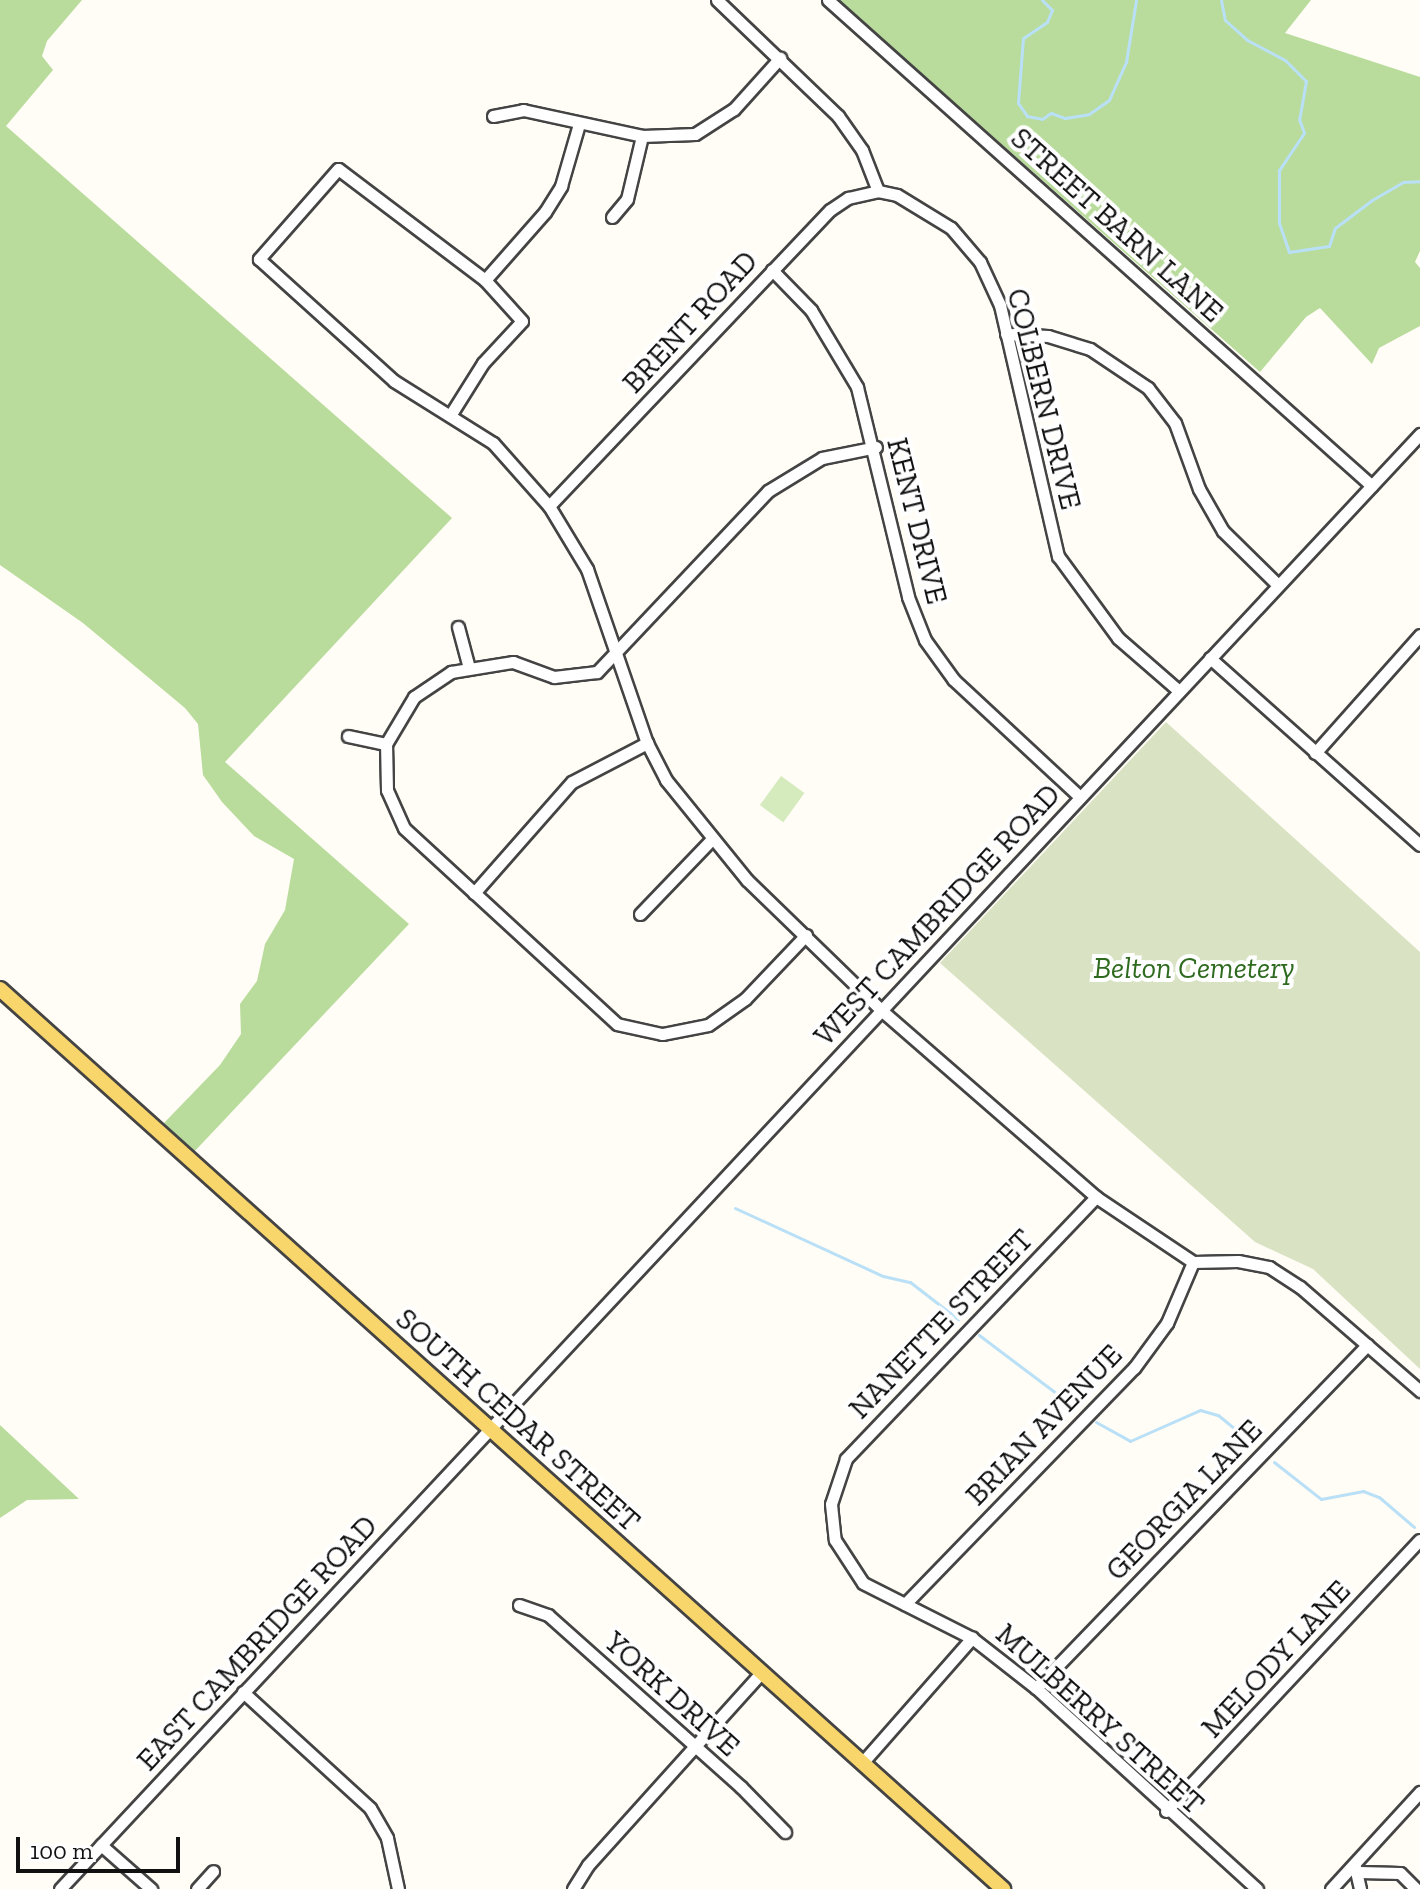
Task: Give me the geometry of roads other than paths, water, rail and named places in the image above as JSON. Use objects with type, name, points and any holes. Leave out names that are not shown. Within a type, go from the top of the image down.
[{"type":"main road","name":"SOUTH CEDAR STREET","points":[[0,989],[1003,1889]]},
{"type":"street","points":[[717,0],[780,58],[850,131],[878,191]]},
{"type":"street","name":"STREET BARN LANE","points":[[828,0],[1372,486]]},
{"type":"street","points":[[493,116],[523,110],[642,136],[670,138],[713,125],[780,58]]},
{"type":"street","points":[[485,280],[545,212],[561,186],[579,124]]},
{"type":"street","points":[[612,217],[627,199],[642,136]]},
{"type":"street","points":[[451,414],[483,363],[522,321],[485,280],[338,169],[259,259],[394,381],[451,414],[511,459],[549,506],[596,591],[615,657],[647,743],[666,780],[712,839],[881,1010],[1096,1197],[1193,1262],[1238,1261],[1269,1267],[1420,1391]]},
{"type":"street","name":"BRENT ROAD","points":[[549,506],[830,210],[848,198],[878,191]]},
{"type":"street","name":"COLBERN DRIVE","points":[[878,191],[916,203],[965,243],[991,283],[1006,334],[1058,556],[1118,638],[1179,691]]},
{"type":"street","name":"KENT DRIVE","points":[[772,270],[836,345],[857,387],[876,447],[908,597],[925,640],[954,680],[1080,797]]},
{"type":"street","points":[[1006,334],[1048,336],[1090,349],[1148,388],[1186,443],[1199,489],[1223,531],[1278,585]]},
{"type":"street","name":"WEST CAMBRIDGE ROAD","points":[[489,1429],[1420,434]]},
{"type":"street","points":[[806,935],[745,999],[708,1025],[647,1033],[617,1024],[404,828],[387,790],[386,744],[414,697],[439,678],[469,668],[513,662],[567,677],[597,672],[615,657],[768,491],[822,458],[876,447]]},
{"type":"street","points":[[458,627],[469,668]]},
{"type":"street","points":[[1315,753],[1420,635]]},
{"type":"street","points":[[1210,658],[1420,845]]},
{"type":"street","points":[[348,736],[386,744]]},
{"type":"street","points":[[474,893],[572,782],[647,743]]},
{"type":"street","points":[[640,914],[712,839]]},
{"type":"street","name":"NANETTE STREET","points":[[833,1491],[856,1446],[1096,1197]]},
{"type":"street","name":"BRIAN AVENUE","points":[[905,1604],[1134,1368],[1167,1323],[1193,1262]]},
{"type":"street","name":"GEORGIA LANE","points":[[1036,1688],[1367,1345]]},
{"type":"street","name":"EAST CAMBRIDGE ROAD","points":[[60,1889],[489,1429]]},
{"type":"street","name":"MULBERRY STREET","points":[[833,1491],[831,1523],[842,1556],[863,1583],[972,1638],[1036,1688],[1166,1811],[1257,1889]]},
{"type":"street","name":"MELODY LANE","points":[[1166,1811],[1420,1540]]},
{"type":"street","name":"YORK DRIVE","points":[[519,1605],[548,1615],[785,1832]]},
{"type":"street","points":[[862,1763],[972,1638]]},
{"type":"street","points":[[573,1889],[588,1865],[761,1673]]},
{"type":"street","points":[[243,1692],[370,1808],[387,1838],[398,1889]]},
{"type":"street","points":[[1331,1889],[1356,1868],[1420,1792]]},
{"type":"street","points":[[101,1845],[151,1889]]},
{"type":"street","points":[[1356,1868],[1360,1889]]},
{"type":"street","points":[[1356,1868],[1400,1873],[1416,1889]]},
{"type":"street","points":[[197,1889],[213,1871]]},
{"type":"waterway","points":[[1042,0],[1052,10],[1047,22],[1023,38],[1018,103],[1027,116],[1042,119],[1051,113],[1065,118],[1089,114],[1109,100],[1126,62],[1136,0]]},
{"type":"waterway","points":[[1221,0],[1225,20],[1247,40],[1285,60],[1306,81],[1299,119],[1304,133],[1279,170],[1279,223],[1289,252],[1329,246],[1335,228],[1372,200],[1403,182],[1420,181]]},
{"type":"waterway","points":[[735,1208],[883,1276],[910,1282],[958,1319]]},
{"type":"waterway","points":[[979,1335],[1072,1405]]},
{"type":"waterway","points":[[1096,1422],[1130,1441],[1200,1410],[1218,1415],[1253,1444]]},
{"type":"waterway","points":[[1274,1462],[1321,1499],[1363,1491],[1379,1497],[1414,1527]]},
{"type":"park label","name":"Belton Cemetery","points":[[1194,968]]}]
